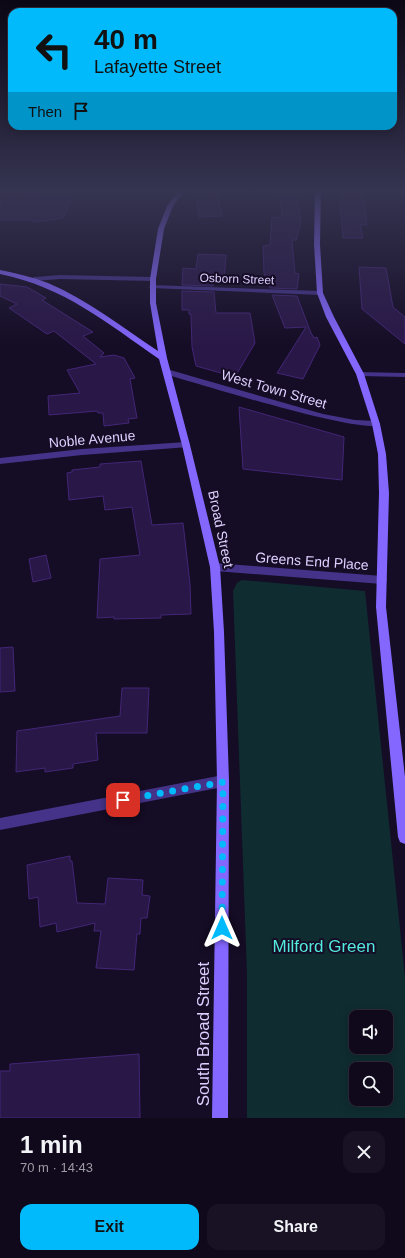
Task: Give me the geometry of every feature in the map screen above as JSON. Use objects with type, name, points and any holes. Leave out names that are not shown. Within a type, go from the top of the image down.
[{"type":"main road","name":"Broad Street","points":[[159,242],[153,283],[155,320],[215,567],[219,632],[223,782]]},
{"type":"main road","points":[[317,242],[320,293],[330,317],[360,374],[376,424],[384,473],[381,607],[405,837]]},
{"type":"main road","points":[[0,272],[34,279],[58,289],[92,309],[163,358]]},
{"type":"main road","name":"South Broad Street","points":[[220,1118],[223,782]]},
{"type":"street","name":"Osborn Street","points":[[34,279],[60,277],[320,293]]},
{"type":"street","name":"West Town Street","points":[[167,372],[322,416],[355,423],[376,424]]},
{"type":"street","points":[[360,374],[405,375]]},
{"type":"street","name":"Noble Avenue","points":[[0,461],[82,452],[186,445]]},
{"type":"street","name":"Greens End Place","points":[[215,567],[382,580]]},
{"type":"street","points":[[0,824],[223,782]]},
{"type":"green space","name":"Milford Green","points":[[242,580],[365,591],[405,977],[405,1118],[247,1118],[247,975],[233,591],[237,583]]},
{"type":"building","points":[[270,242],[292,242],[295,273],[299,274],[297,289],[270,288],[264,273],[263,246],[270,245]]},
{"type":"building","points":[[198,254],[226,255],[224,282],[213,282],[213,286],[182,285],[183,268],[196,269]]},
{"type":"building","points":[[359,267],[386,268],[393,307],[405,317],[405,344],[362,309]]},
{"type":"building","points":[[0,284],[27,287],[46,298],[42,300],[93,332],[83,336],[104,353],[100,357],[114,355],[124,358],[135,378],[130,379],[137,418],[128,419],[129,423],[104,426],[103,413],[98,413],[97,411],[49,415],[48,396],[80,393],[67,370],[96,364],[54,331],[47,334],[9,308],[17,304],[0,296]]},
{"type":"building","points":[[182,291],[214,292],[216,313],[250,313],[255,343],[235,377],[196,366],[192,347],[191,314],[189,314],[189,310],[182,310]]},
{"type":"building","points":[[272,295],[297,296],[311,333],[314,338],[317,337],[320,345],[303,379],[277,373],[306,327],[285,328]]},
{"type":"building","points":[[239,407],[344,437],[342,480],[243,469]]},
{"type":"building","points":[[141,461],[152,525],[183,523],[190,584],[191,614],[161,615],[161,618],[97,618],[100,559],[140,555],[132,507],[105,510],[103,496],[69,500],[67,473],[72,472],[72,470],[100,467],[100,464]]},
{"type":"building","points":[[46,555],[51,578],[33,582],[29,559]]},
{"type":"building","points":[[13,647],[15,691],[0,692],[0,648]]},
{"type":"building","points":[[122,688],[149,688],[147,733],[96,733],[98,760],[73,764],[73,768],[45,772],[45,768],[16,772],[17,731],[120,716]]},
{"type":"building","points":[[70,856],[70,861],[72,861],[77,903],[105,904],[108,878],[143,880],[142,895],[150,896],[147,918],[141,918],[140,934],[137,934],[134,970],[96,968],[101,931],[94,931],[95,923],[57,932],[56,923],[40,927],[38,897],[29,899],[27,865]]},
{"type":"building","points":[[139,1054],[140,1118],[0,1118],[0,1071],[10,1071],[10,1064]]},
{"type":"route","points":[[123,800],[194,786],[223,782],[222,928]]}]
